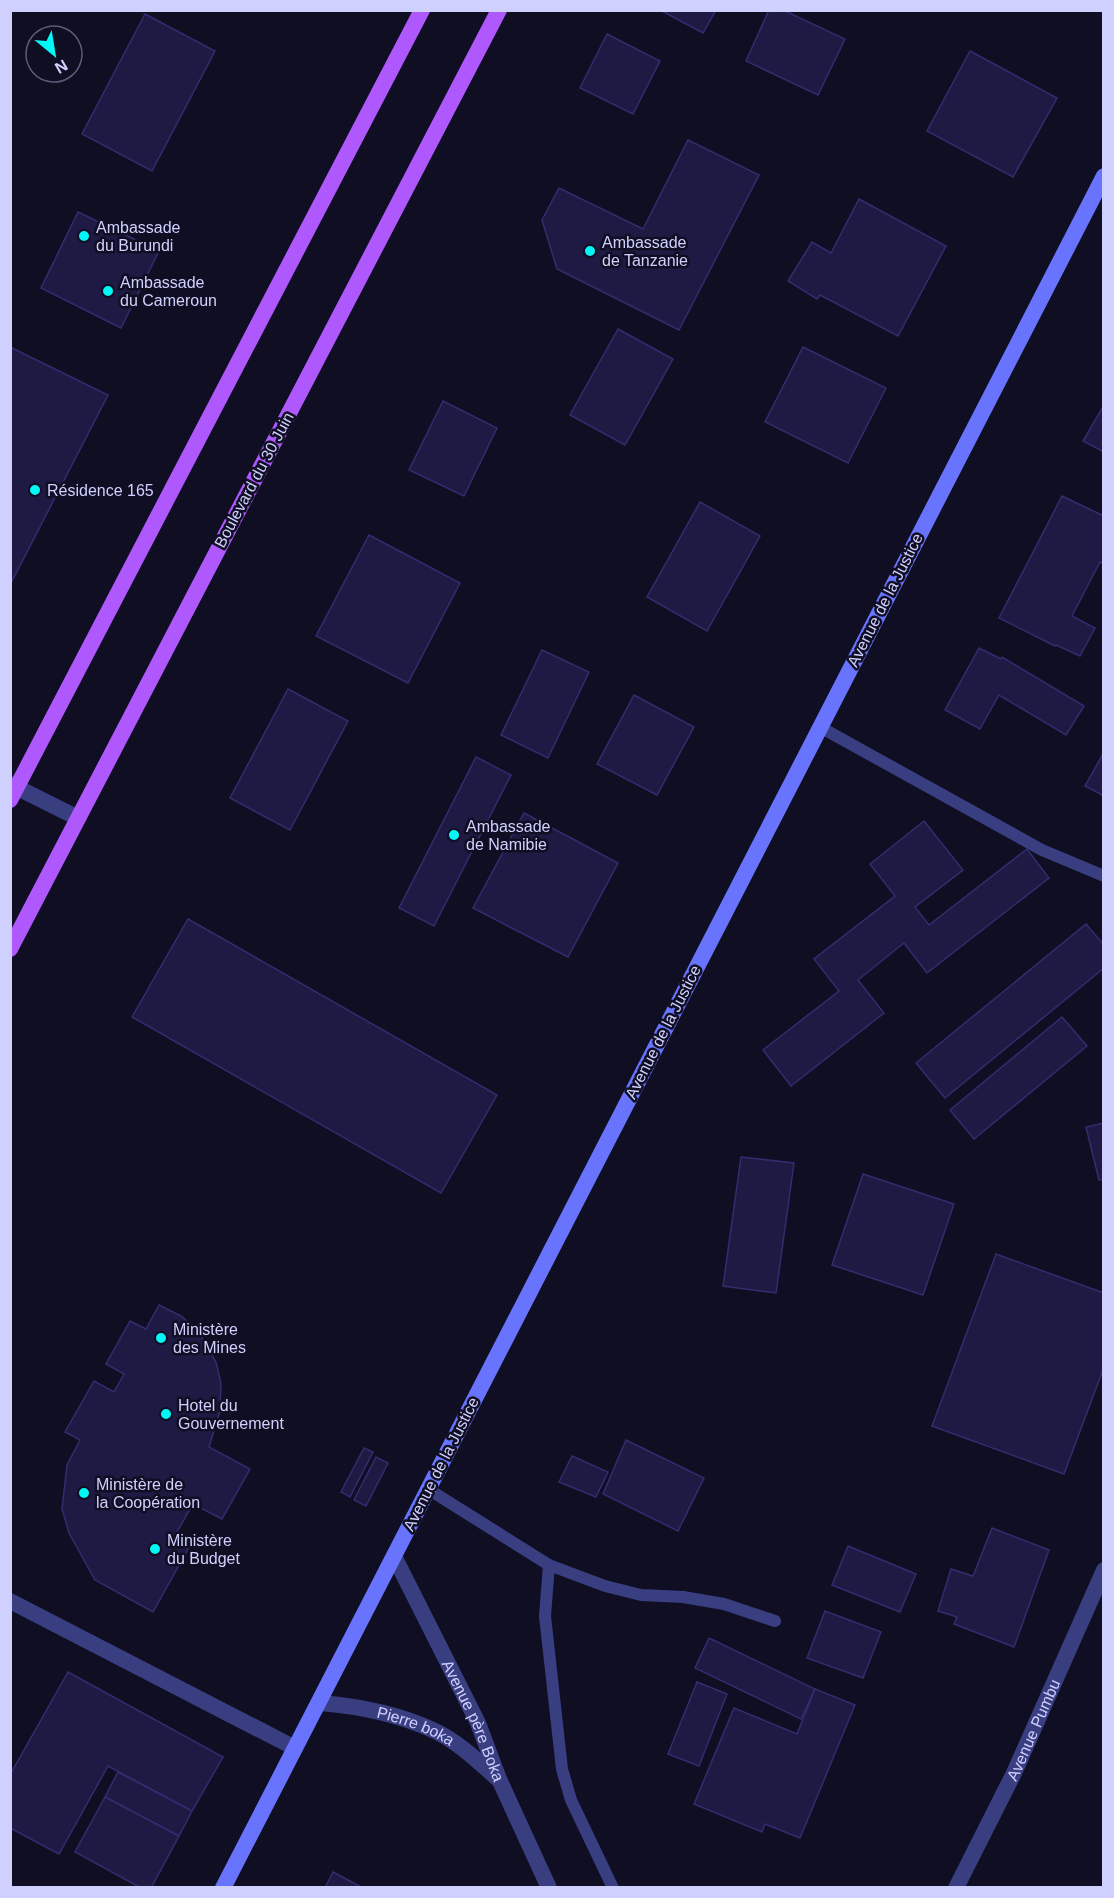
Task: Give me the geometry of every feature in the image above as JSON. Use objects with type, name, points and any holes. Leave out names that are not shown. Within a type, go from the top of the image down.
[{"type":"main road","points":[[13,790],[422,10]]},
{"type":"main road","name":"Boulevard du 30 Juin","points":[[10,949],[499,10]]},
{"type":"main road","name":"Avenue de la Justice","points":[[223,1887],[1104,176]]},
{"type":"street","points":[[13,790],[78,818]]},
{"type":"street","name":"Avenue père Boka","points":[[394,1556],[478,1723],[499,1779],[549,1887]]},
{"type":"street","name":"Avenue Pumbu","points":[[956,1887],[1014,1773],[1104,1570]]},
{"type":"street","points":[[10,1601],[296,1748]]},
{"type":"street","name":"Pierre boka","points":[[319,1703],[355,1706],[437,1732],[499,1779]]},
{"type":"lane","points":[[820,727],[1042,850],[1104,876]]},
{"type":"lane","points":[[428,1489],[549,1565],[605,1586],[640,1594],[683,1597],[724,1604],[775,1621]]},
{"type":"lane","points":[[549,1565],[545,1616],[562,1769],[571,1800],[613,1887]]},
{"type":"building","points":[[660,10],[716,10],[703,33]]},
{"type":"building","points":[[769,10],[783,10],[845,39],[818,95],[746,61]]},
{"type":"building","points":[[145,14],[215,51],[152,171],[82,134]]},
{"type":"building","points":[[607,34],[660,61],[633,114],[580,88]]},
{"type":"building","points":[[970,51],[1057,98],[1013,177],[927,131]]},
{"type":"building","points":[[688,140],[759,175],[679,330],[557,269],[542,220],[559,188],[643,229]]},
{"type":"building","points":[[859,199],[946,246],[898,336],[820,295],[817,299],[788,281],[812,242],[831,253]]},
{"type":"building","points":[[78,212],[159,251],[121,328],[41,288]]},
{"type":"building","points":[[618,329],[673,359],[625,445],[570,415]]},
{"type":"building","name":"Résidence 165","points":[[10,347],[108,395],[10,585]]},
{"type":"building","points":[[803,347],[886,388],[848,463],[765,422]]},
{"type":"building","points":[[443,401],[497,428],[464,496],[409,470]]},
{"type":"building","points":[[1104,405],[1104,452],[1083,441]]},
{"type":"building","points":[[1062,496],[1104,516],[1104,564],[1100,562],[1072,616],[1095,628],[1080,656],[999,618]]},
{"type":"building","points":[[700,502],[760,536],[707,631],[647,597]]},
{"type":"building","points":[[369,535],[460,583],[408,683],[316,636]]},
{"type":"building","points":[[979,648],[1001,659],[1002,657],[1084,706],[1066,735],[999,695],[980,729],[945,710]]},
{"type":"building","points":[[542,650],[589,672],[548,758],[501,735]]},
{"type":"building","points":[[288,689],[348,721],[290,830],[230,798]]},
{"type":"building","points":[[634,695],[694,727],[657,795],[597,764]]},
{"type":"building","points":[[1104,752],[1104,796],[1085,786]]},
{"type":"building","points":[[476,757],[511,775],[434,926],[399,908]]},
{"type":"building","points":[[524,813],[618,863],[568,957],[473,908]]},
{"type":"building","points":[[924,821],[963,870],[915,907],[929,925],[1027,849],[1049,878],[927,973],[904,943],[858,980],[884,1013],[791,1086],[763,1050],[839,991],[814,959],[895,896],[870,864]]},
{"type":"building","points":[[188,919],[497,1095],[441,1193],[132,1017]]},
{"type":"building","points":[[1086,924],[1104,945],[1104,968],[945,1098],[916,1063]]},
{"type":"building","points":[[1062,1017],[1087,1046],[974,1139],[950,1110]]},
{"type":"building","points":[[1104,1123],[1104,1179],[1099,1180],[1086,1127]]},
{"type":"building","points":[[741,1157],[794,1163],[776,1293],[723,1286]]},
{"type":"building","points":[[863,1174],[954,1204],[923,1295],[832,1265]]},
{"type":"building","points":[[996,1254],[1104,1293],[1104,1367],[1064,1474],[932,1426]]},
{"type":"building","points":[[159,1305],[181,1316],[198,1331],[216,1362],[221,1383],[220,1411],[209,1447],[250,1469],[222,1519],[193,1504],[177,1532],[193,1540],[153,1612],[95,1580],[69,1533],[62,1509],[67,1465],[80,1440],[65,1432],[94,1381],[114,1392],[124,1374],[106,1364],[130,1321],[146,1329]]},
{"type":"building","points":[[626,1440],[704,1478],[678,1531],[603,1494]]},
{"type":"building","points":[[364,1448],[373,1452],[350,1497],[341,1492]]},
{"type":"building","points":[[572,1456],[608,1472],[596,1497],[559,1482]]},
{"type":"building","points":[[376,1457],[388,1463],[366,1506],[354,1500]]},
{"type":"building","points":[[992,1528],[1049,1550],[1014,1647],[954,1624],[957,1617],[938,1611],[951,1569],[973,1576]]},
{"type":"building","points":[[848,1546],[916,1574],[900,1612],[832,1585]]},
{"type":"building","points":[[825,1611],[881,1632],[863,1678],[807,1658]]},
{"type":"building","points":[[709,1638],[815,1689],[801,1719],[695,1668]]},
{"type":"building","points":[[68,1672],[223,1757],[192,1811],[108,1766],[59,1854],[10,1828],[10,1775]]},
{"type":"building","points":[[697,1682],[727,1694],[699,1766],[668,1754]]},
{"type":"building","points":[[815,1689],[855,1705],[800,1838],[765,1824],[762,1832],[694,1804],[734,1708],[797,1734]]},
{"type":"building","points":[[118,1772],[192,1811],[179,1836],[105,1797]]},
{"type":"building","points":[[105,1797],[179,1836],[151,1888],[141,1888],[75,1852]]},
{"type":"building","points":[[333,1872],[363,1888],[325,1888]]},
{"type":"place","name":"Ambassade du Burundi","points":[[84,236]]},
{"type":"place","name":"Ambassade de Tanzanie","points":[[590,251]]},
{"type":"place","name":"Ambassade du Cameroun","points":[[108,291]]},
{"type":"place","name":"Résidence 165","points":[[35,490]]},
{"type":"place","name":"Ambassade de Namibie","points":[[454,835]]},
{"type":"place","name":"Ministère des Mines","points":[[161,1338]]},
{"type":"place","name":"Hotel du Gouvernement","points":[[166,1414]]},
{"type":"place","name":"Ministère de la Coopération","points":[[84,1493]]},
{"type":"place","name":"Ministère du Budget","points":[[155,1549]]}]
